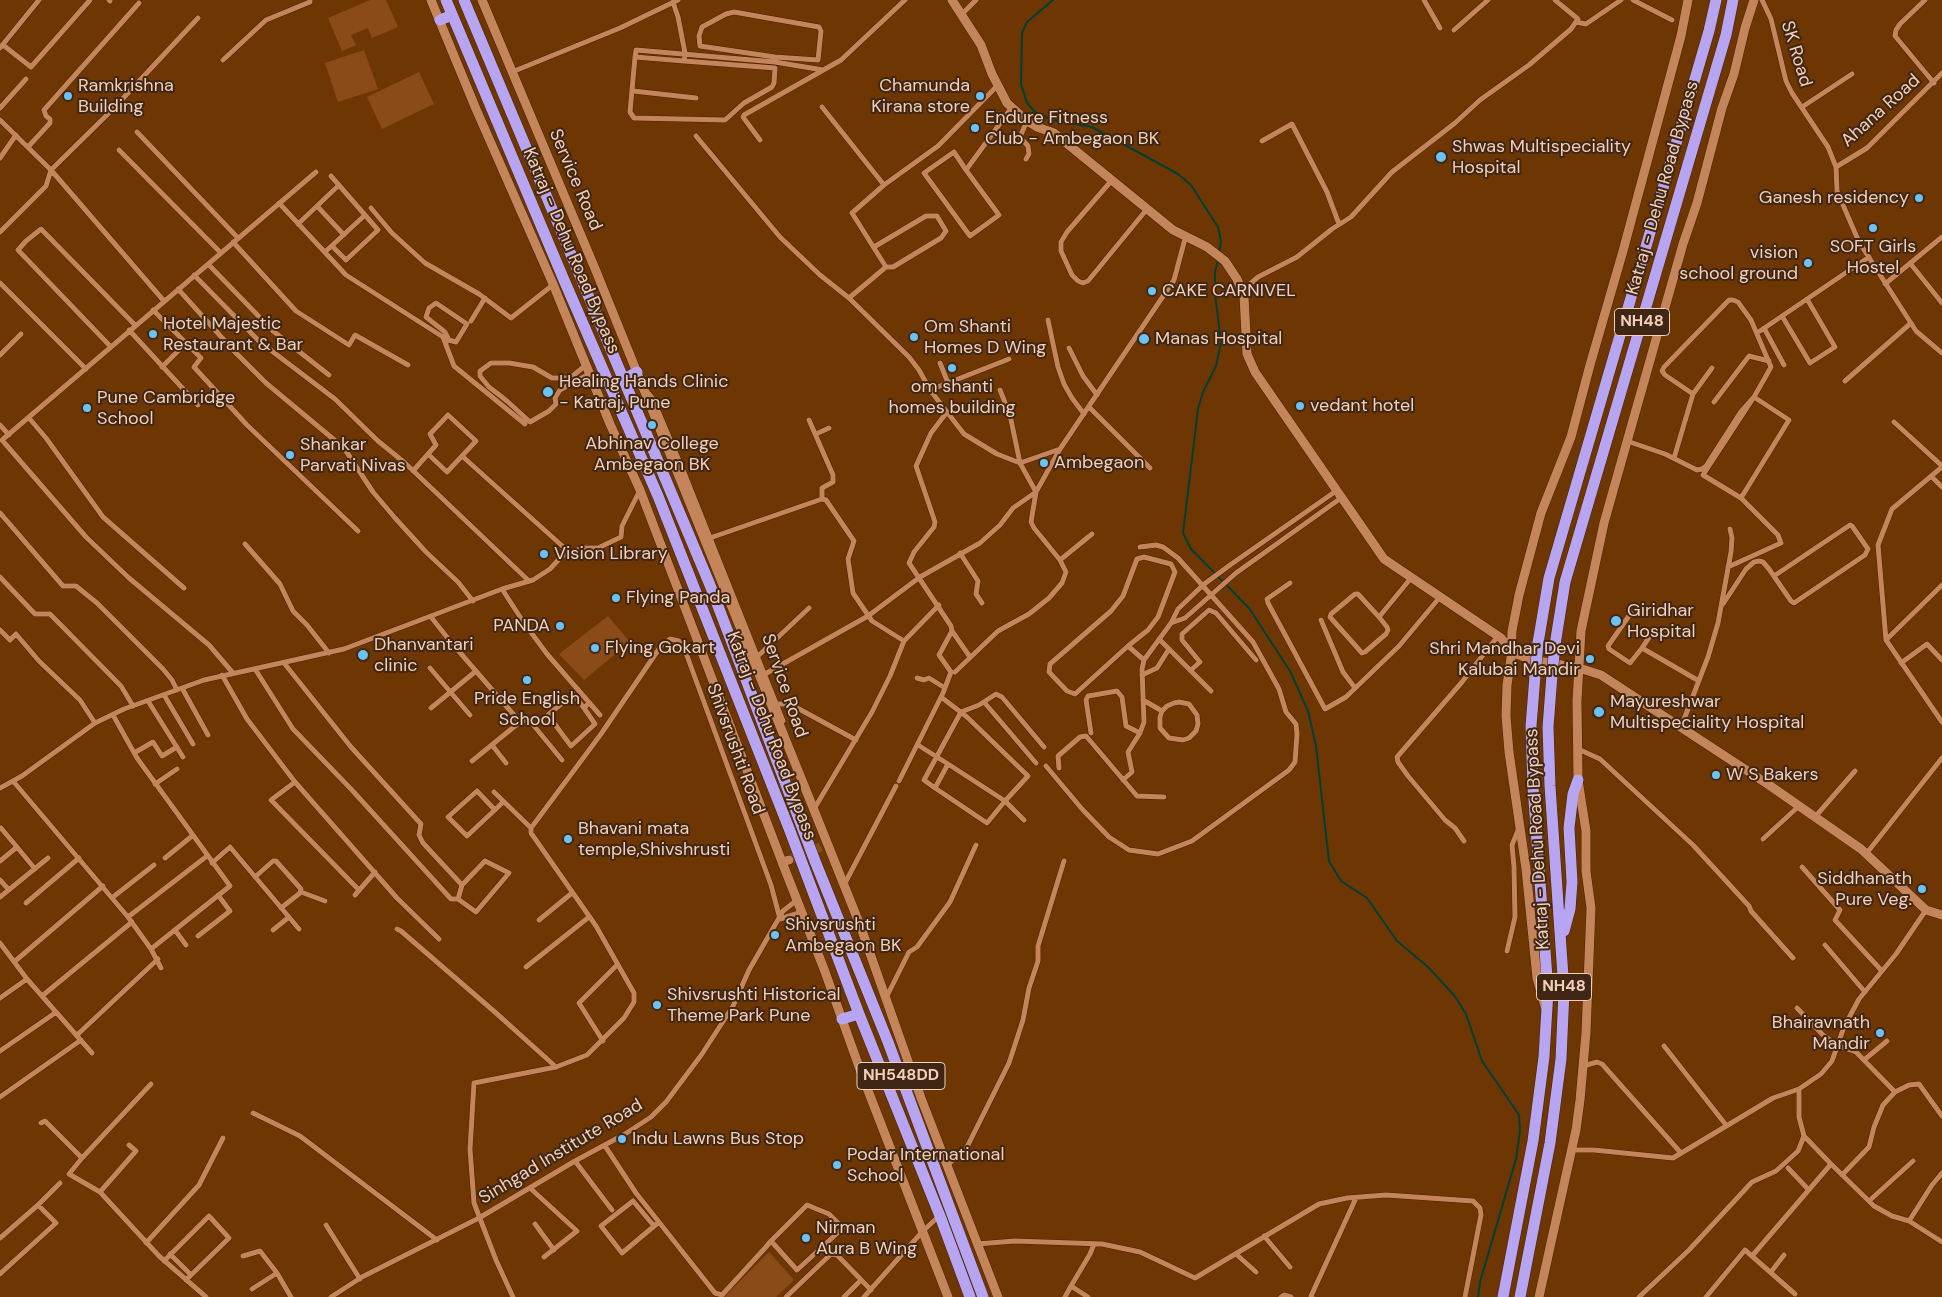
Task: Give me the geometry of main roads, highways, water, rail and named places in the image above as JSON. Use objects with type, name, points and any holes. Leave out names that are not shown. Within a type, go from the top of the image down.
[{"type":"highway","name":"Katraj - Dehu Road Bypass","points":[[446,0],[558,282],[653,484],[787,822],[859,1014],[940,1216],[970,1297]]},
{"type":"highway","name":"Katraj - Dehu Road Bypass","points":[[464,0],[710,585],[815,860],[888,1042],[983,1297]]},
{"type":"highway","name":"Katraj - Dehu Road Bypass","points":[[1503,1297],[1534,1141],[1544,1057],[1548,991],[1532,778],[1531,726],[1538,643],[1549,578],[1709,31],[1716,0]]},
{"type":"highway","name":"Katraj - Dehu Road Bypass","points":[[1520,1297],[1550,1143],[1561,1059],[1564,991],[1549,776],[1548,726],[1555,645],[1566,582],[1726,35],[1733,0]]},
{"type":"highway","points":[[440,20],[452,15]]},
{"type":"highway","points":[[624,379],[637,372]]},
{"type":"highway","points":[[1561,941],[1570,909],[1572,882],[1569,828],[1572,794],[1578,780]]},
{"type":"highway","points":[[842,1019],[859,1014]]},
{"type":"waterway","points":[[1053,0],[1027,22],[1022,33],[1021,84],[1027,103],[1035,112],[1052,120],[1092,127],[1178,174],[1191,185],[1218,227],[1221,241],[1219,253]]},
{"type":"waterway","points":[[1218,260],[1215,272],[1215,294],[1221,342],[1216,366],[1203,392],[1198,409],[1183,533],[1191,549],[1249,608],[1290,671],[1308,711],[1316,746],[1329,861],[1341,881],[1367,898],[1397,941],[1428,967],[1454,995],[1466,1014],[1482,1061],[1519,1115],[1520,1131],[1516,1159],[1480,1282],[1478,1297]]},
{"type":"tunnel","points":[[789,860],[821,847]]},
{"type":"place","name":"Ramkrishna Building","points":[[68,96]]},
{"type":"place","name":"Chamunda Kirana store","points":[[980,96]]},
{"type":"place","name":"Endure Fitness Club - Ambegaon BK","points":[[975,128]]},
{"type":"place","name":"Shwas Multispeciality Hospital","points":[[1441,157]]},
{"type":"place","name":"Ganesh residency","points":[[1919,198]]},
{"type":"place","name":"SOFT Girls Hostel","points":[[1873,228]]},
{"type":"place","name":"vision school ground","points":[[1808,263]]},
{"type":"place","name":"CAKE CARNIVEL","points":[[1152,291]]},
{"type":"place","name":"Hotel Majestic Restaurant & Bar","points":[[153,334]]},
{"type":"place","name":"Om Shanti Homes D Wing","points":[[914,337]]},
{"type":"place","name":"Manas Hospital","points":[[1144,339]]},
{"type":"place","name":"om shanti homes building","points":[[952,368]]},
{"type":"place","name":"Healing Hands Clinic - Katraj, Pune","points":[[548,392]]},
{"type":"place","name":"vedant hotel","points":[[1300,406]]},
{"type":"place","name":"Pune Cambridge School","points":[[87,408]]},
{"type":"place","name":"Abhinav College Ambegaon BK","points":[[652,425]]},
{"type":"place","name":"Shankar Parvati Nivas","points":[[290,455]]},
{"type":"place","name":"Ambegaon","points":[[1044,463]]},
{"type":"place","name":"Vision Library","points":[[544,554]]},
{"type":"place","name":"Flying Panda","points":[[616,598]]},
{"type":"place","name":"Giridhar Hospital","points":[[1616,621]]},
{"type":"place","name":"PANDA","points":[[560,626]]},
{"type":"place","name":"Flying Gokart","points":[[595,648]]},
{"type":"place","name":"Dhanvantari clinic","points":[[363,655]]},
{"type":"place","name":"Shri Mandhar Devi Kalubai Mandir","points":[[1590,659]]},
{"type":"place","name":"Pride English School","points":[[527,680]]},
{"type":"place","name":"Mayureshwar Multispeciality Hospital","points":[[1599,712]]},
{"type":"place","name":"W S Bakers","points":[[1716,775]]},
{"type":"place","name":"Bhavani mata temple,Shivshrusti","points":[[568,839]]},
{"type":"place","name":"Siddhanath Pure Veg.","points":[[1922,889]]},
{"type":"place","name":"Shivsrushti Ambegaon BK","points":[[775,935]]},
{"type":"place","name":"Shivsrushti Historical Theme Park Pune","points":[[657,1005]]},
{"type":"place","name":"Bhairavnath Mandir","points":[[1880,1033]]},
{"type":"place","name":"Indu Lawns Bus Stop","points":[[622,1139]]},
{"type":"place","name":"Podar International School","points":[[837,1165]]},
{"type":"place","name":"Nirman Aura B Wing","points":[[806,1238]]}]
